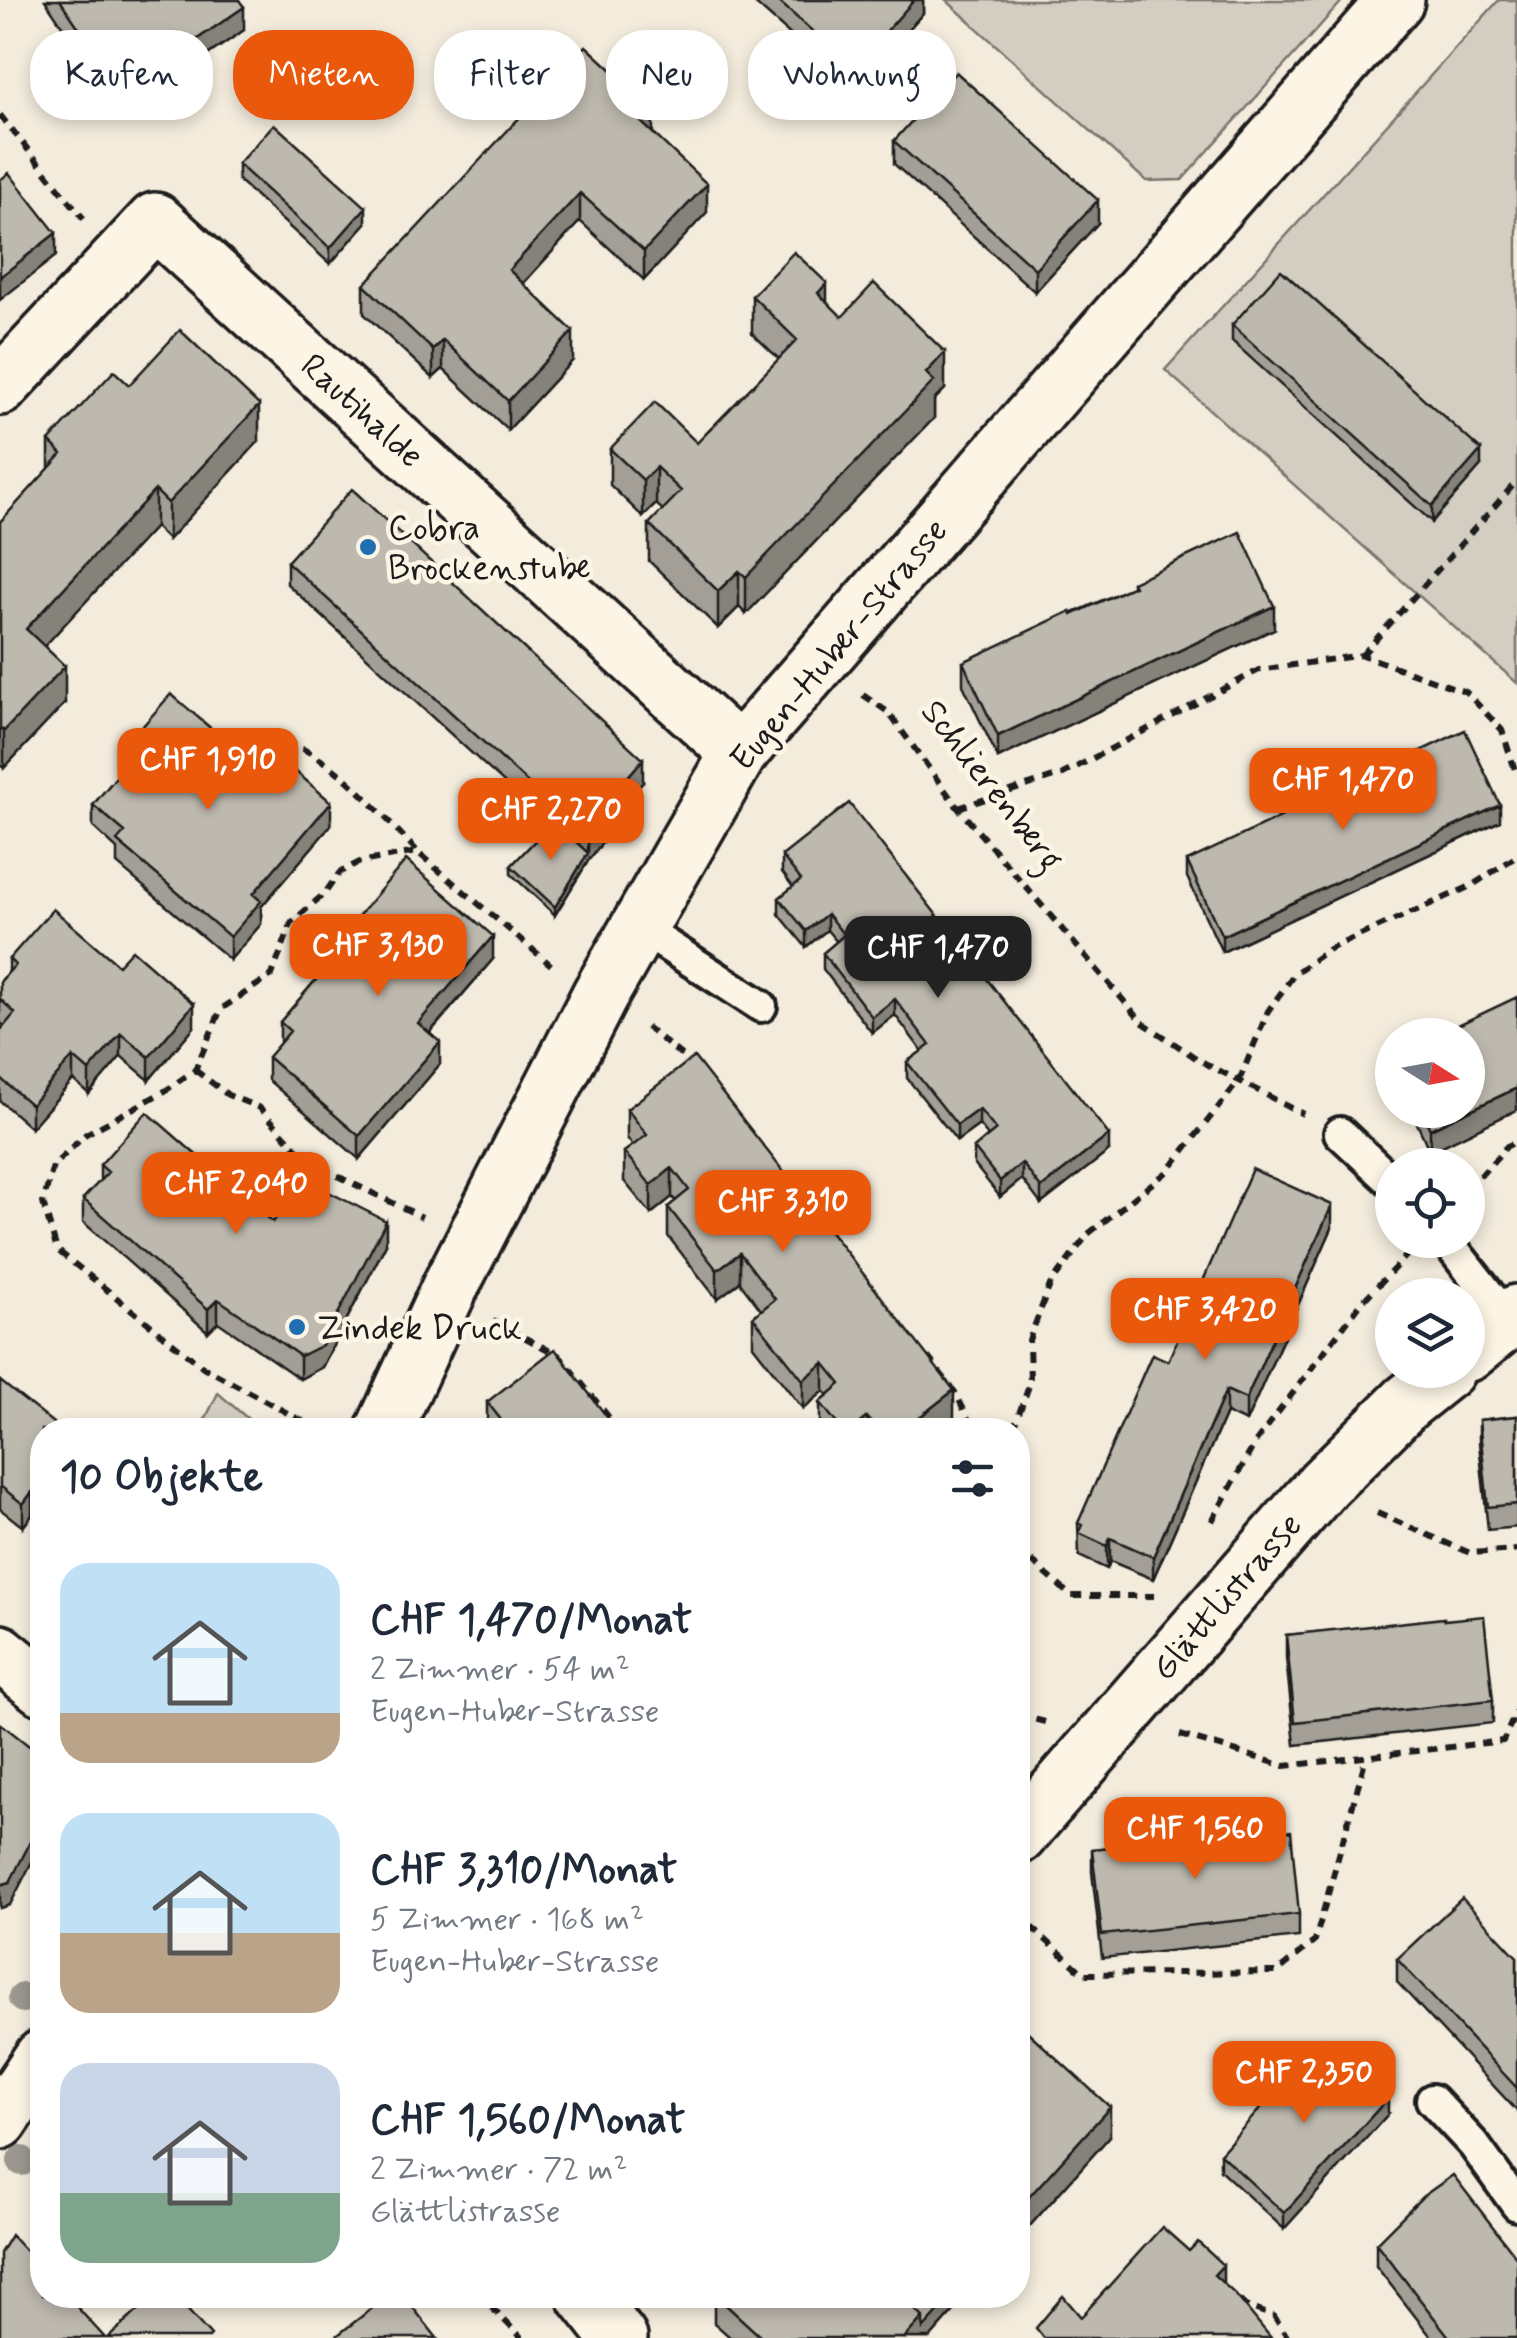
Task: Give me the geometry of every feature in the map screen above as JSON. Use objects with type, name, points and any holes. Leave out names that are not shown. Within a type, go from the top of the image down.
[{"type":"street","name":"Eugen-Huber-Strasse","points":[[390,1418],[494,1201],[600,995],[739,754],[1396,0]]},
{"type":"street","name":"Rautihalde","points":[[0,387],[156,221],[739,754]]},
{"type":"street","name":"Glättlistrasse","points":[[1030,1822],[1324,1484],[1424,1388]]},
{"type":"street","points":[[0,1654],[30,1677]]},
{"type":"street","points":[[0,2121],[30,2076]]},
{"type":"street","points":[[596,2308],[619,2338]]},
{"type":"lane","points":[[640,928],[761,1006]]},
{"type":"lane","points":[[1340,1133],[1375,1166]]},
{"type":"lane","points":[[1457,1258],[1498,1328]]},
{"type":"lane","points":[[1432,2100],[1474,2145],[1517,2205]]},
{"type":"path","points":[[0,115],[89,225]]},
{"type":"path","points":[[1362,655],[1517,481]]},
{"type":"path","points":[[958,808],[1063,774],[1258,670],[1362,655],[1466,692],[1502,730],[1517,776]]},
{"type":"path","name":"Schlierenberg","points":[[859,693],[888,712],[958,808],[1142,1022],[1199,1060],[1340,1133]]},
{"type":"path","points":[[256,751],[274,736],[302,746],[340,772],[418,852],[562,974]]},
{"type":"path","points":[[297,1418],[204,1367],[57,1250],[42,1203],[53,1166],[86,1134],[195,1070],[221,1010],[272,975],[292,922],[324,894],[340,872],[360,862],[418,852]]},
{"type":"path","points":[[1017,1418],[1030,1384],[1029,1340],[1050,1285],[1088,1234],[1168,1171],[1240,1081],[1268,1010],[1295,973],[1329,948],[1471,886],[1517,856]]},
{"type":"path","points":[[637,1020],[703,1073]]},
{"type":"path","points":[[195,1070],[228,1095],[260,1108],[300,1152],[328,1171],[432,1222]]},
{"type":"path","points":[[1485,1171],[1507,1146],[1517,1142]]},
{"type":"path","points":[[1208,1528],[1255,1443],[1361,1303],[1403,1258]]},
{"type":"path","points":[[492,1320],[560,1356],[610,1418]]},
{"type":"path","points":[[919,1346],[956,1392],[968,1418]]},
{"type":"path","points":[[1374,1512],[1470,1554],[1517,1550]]},
{"type":"path","points":[[1030,1560],[1071,1596],[1171,1596]]},
{"type":"path","points":[[1174,1734],[1286,1766],[1503,1741],[1517,1710]]},
{"type":"path","points":[[1030,1926],[1084,1974],[1277,1972],[1315,1942],[1366,1757]]},
{"type":"path","points":[[1226,2308],[1234,2296],[1248,2308],[1274,2316],[1288,2338]]},
{"type":"path","points":[[492,2308],[522,2338]]},
{"type":"shaded area","points":[[946,0],[1343,0],[1182,180],[1146,181]]},
{"type":"shaded area","points":[[1499,0],[1517,0],[1517,683],[1165,370]]},
{"type":"shaded area","points":[[218,1393],[247,1418],[206,1418]]},
{"type":"building","points":[[60,0],[239,0],[244,7],[210,30],[80,30]]},
{"type":"building","points":[[777,0],[914,0],[888,30],[811,30]]},
{"type":"building","points":[[586,46],[606,65],[606,120],[643,120],[707,184],[644,251],[580,193],[509,270],[573,331],[508,401],[443,340],[433,350],[364,285],[517,120],[586,120]]},
{"type":"building","points":[[956,72],[1098,200],[1035,269],[894,141],[913,120],[956,120]]},
{"type":"building","points":[[274,124],[366,207],[330,248],[238,164]]},
{"type":"building","points":[[9,173],[56,233],[0,277],[0,180]]},
{"type":"building","points":[[794,252],[827,283],[818,293],[842,317],[874,283],[945,352],[926,373],[934,381],[746,577],[739,571],[718,591],[649,524],[681,491],[656,467],[643,480],[610,449],[655,402],[697,443],[797,340],[752,296]]},
{"type":"building","points":[[1281,270],[1481,450],[1432,506],[1232,325]]},
{"type":"building","points":[[180,330],[259,405],[168,503],[155,490],[26,629],[65,666],[4,731],[0,728],[0,522],[62,454],[49,441],[114,371],[129,385]]},
{"type":"building","points":[[352,489],[643,759],[613,794],[618,799],[588,838],[287,562]]},
{"type":"building","points":[[1240,532],[1274,606],[998,736],[963,662],[1134,586],[1132,582]]},
{"type":"building","points":[[171,694],[252,764],[267,747],[331,802],[253,894],[261,901],[230,937],[117,841],[125,832],[93,805],[137,752],[127,744]]},
{"type":"building","points":[[1465,730],[1500,805],[1222,936],[1187,861]]},
{"type":"building","points":[[849,803],[1109,1135],[1041,1188],[1022,1163],[1000,1181],[974,1148],[996,1130],[979,1109],[957,1125],[907,1062],[930,1045],[895,999],[872,1017],[823,953],[844,935],[827,914],[806,931],[779,898],[801,880],[782,856]]},
{"type":"building","points":[[554,821],[588,853],[555,907],[511,866]]},
{"type":"building","points":[[406,860],[493,936],[418,1023],[440,1042],[359,1136],[268,1057],[290,1031],[280,1022],[338,954],[331,948]]},
{"type":"building","points":[[53,909],[118,965],[132,950],[194,1004],[149,1057],[121,1033],[89,1071],[73,1057],[31,1105],[0,1078],[0,1031],[15,1013],[0,999],[0,982],[15,965],[9,959]]},
{"type":"building","points":[[1517,997],[1517,1088],[1485,1103],[1485,1018],[1473,1018]]},
{"type":"building","points":[[694,1057],[954,1390],[918,1418],[833,1418],[820,1402],[841,1384],[824,1363],[803,1380],[753,1317],[775,1299],[740,1253],[717,1270],[668,1207],[689,1190],[672,1168],[651,1185],[624,1152],[647,1135],[627,1109]]},
{"type":"building","points":[[147,1112],[273,1222],[307,1181],[386,1221],[322,1345],[300,1356],[218,1299],[208,1309],[83,1199],[108,1172],[100,1165]]},
{"type":"building","points":[[1252,1169],[1332,1205],[1246,1399],[1226,1390],[1153,1557],[1110,1538],[1107,1546],[1079,1533],[1082,1525],[1078,1523],[1152,1354],[1168,1361]]},
{"type":"building","points":[[555,1349],[608,1418],[500,1418],[487,1402]]},
{"type":"building","points":[[0,1381],[47,1418],[30,1418],[30,1495],[23,1504],[0,1486]]},
{"type":"building","points":[[1517,1416],[1517,1504],[1488,1507],[1479,1420]]},
{"type":"building","points":[[1484,1616],[1493,1700],[1295,1722],[1286,1635]]},
{"type":"building","points":[[0,1723],[30,1747],[30,1843],[10,1882],[0,1885]]},
{"type":"building","points":[[1291,1831],[1299,1914],[1102,1935],[1092,1849]]},
{"type":"building","points":[[1462,1898],[1517,1957],[1517,2088],[1397,1959]]},
{"type":"building","points":[[1030,2034],[1110,2107],[1030,2196]]},
{"type":"building","points":[[1323,2038],[1388,2098],[1284,2213],[1220,2154]]},
{"type":"building","points":[[1453,2175],[1517,2258],[1517,2338],[1450,2338],[1376,2243],[1422,2197]]},
{"type":"building","points":[[1162,2227],[1189,2251],[1198,2242],[1223,2265],[1214,2275],[1271,2338],[1044,2338],[1036,2328],[1063,2296],[1081,2317]]},
{"type":"building","points":[[11,2235],[30,2256],[30,2308],[78,2308],[105,2338],[0,2338],[0,2253]]},
{"type":"building","points":[[141,2308],[186,2308],[211,2336],[209,2338],[108,2338]]},
{"type":"building","points":[[372,2308],[413,2308],[437,2338],[334,2338]]},
{"type":"building","points":[[729,2308],[913,2308],[923,2317],[904,2338],[762,2338]]},
{"type":"building","points":[[913,2308],[942,2308],[923,2329],[923,2317]]},
{"type":"place","name":"Cobra Brockenstube","points":[[368,547]]},
{"type":"place","name":"Zindek Druck","points":[[297,1327]]}]
